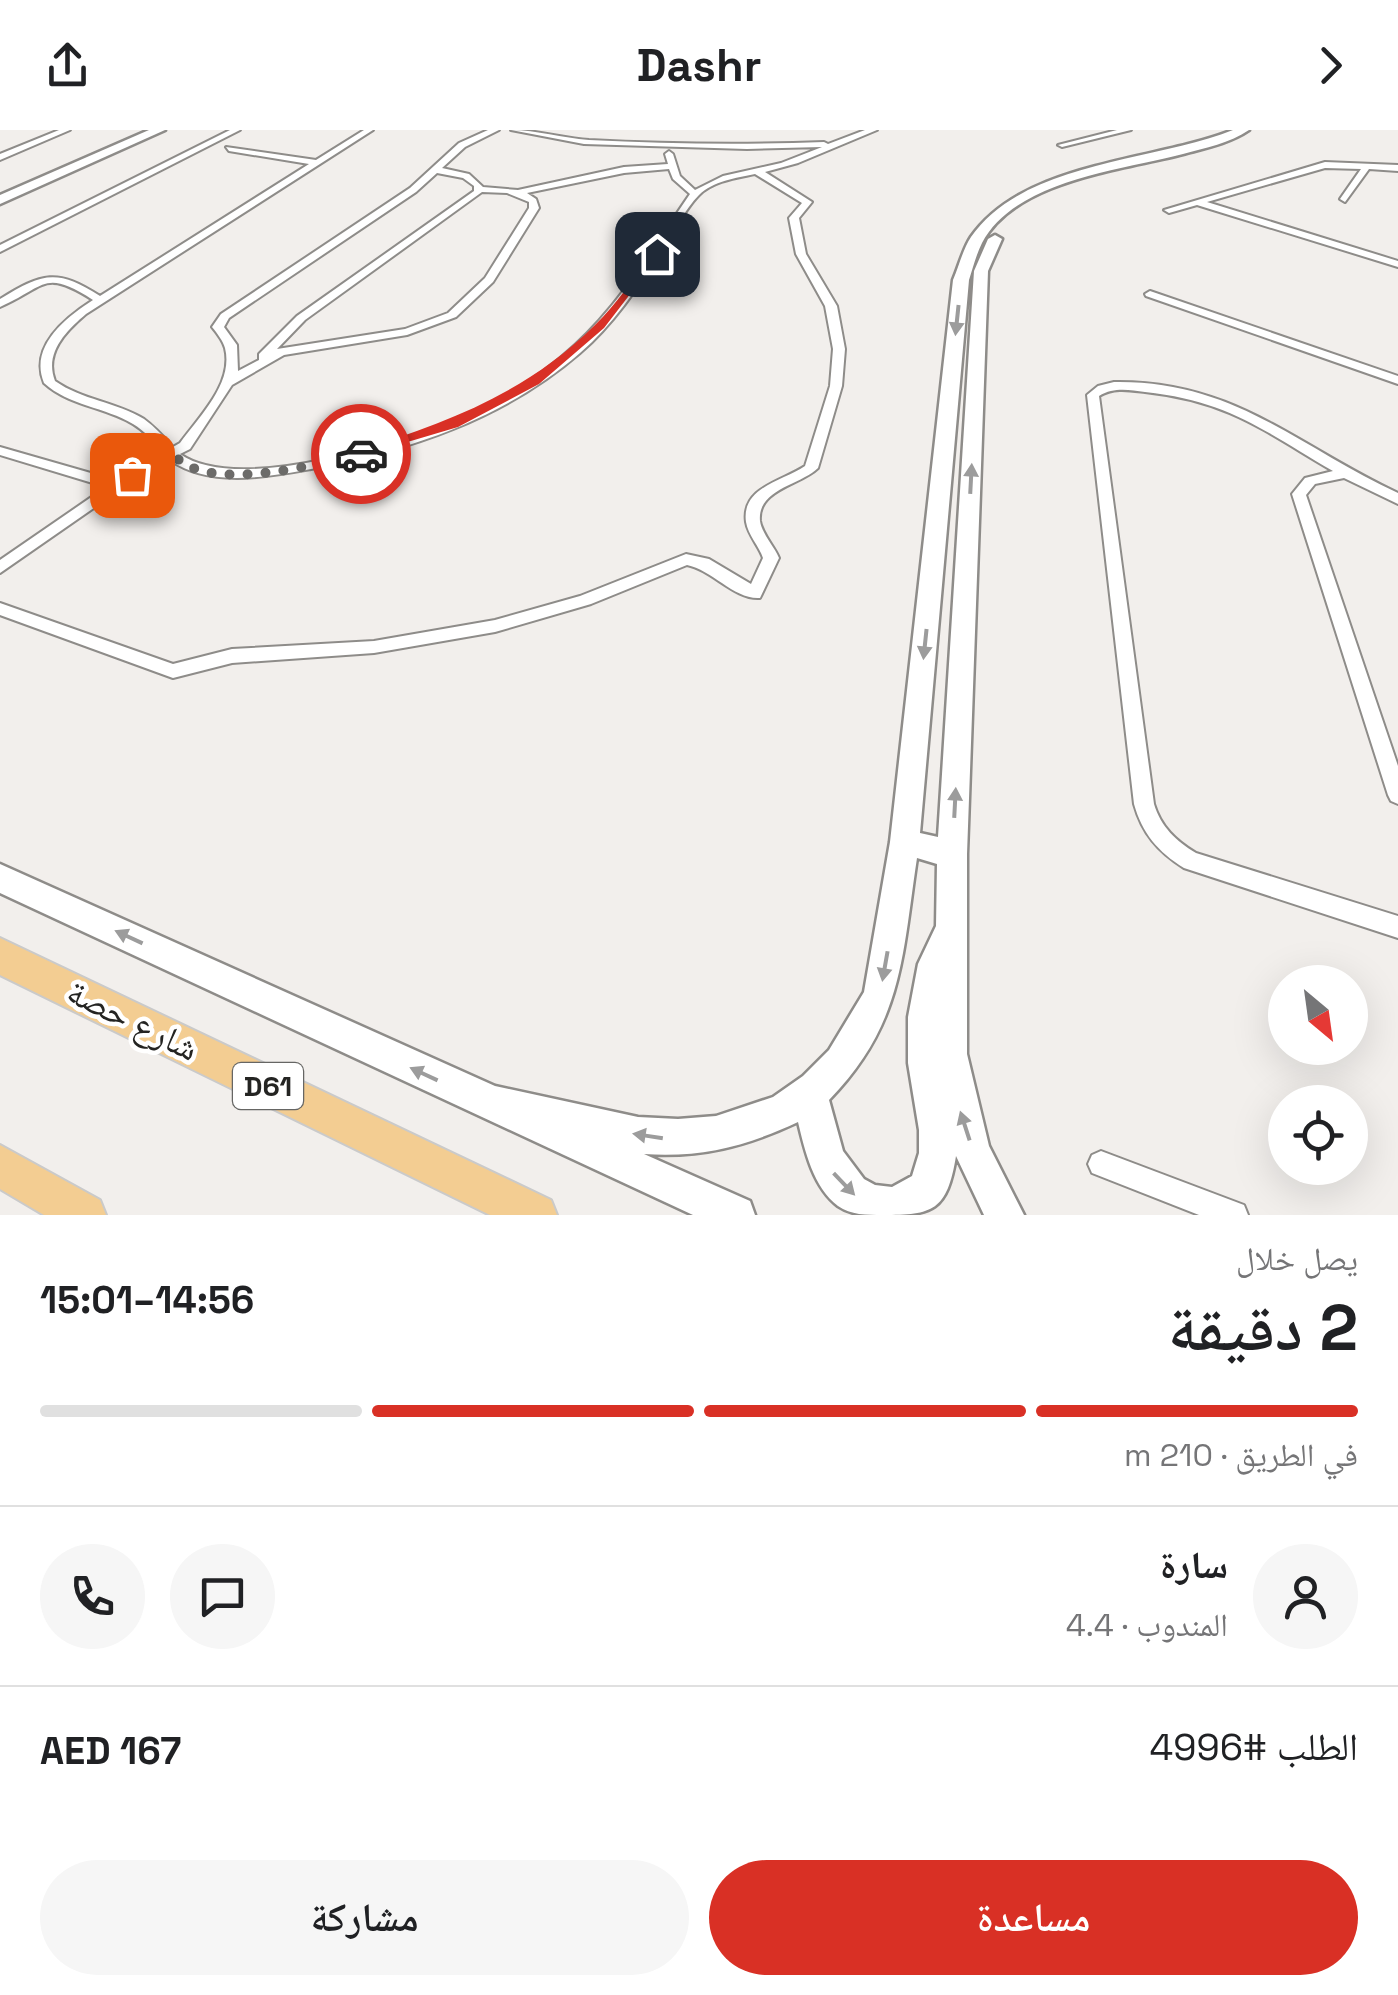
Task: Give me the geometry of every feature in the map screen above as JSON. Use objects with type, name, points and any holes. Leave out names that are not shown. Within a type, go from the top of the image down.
[{"type":"main road","name":"شارع حصة","points":[[0,956],[536,1215]]},
{"type":"main road","points":[[0,1166],[85,1215]]},
{"type":"street","points":[[0,156],[66,130]]},
{"type":"street","points":[[0,196],[143,130]]},
{"type":"street","points":[[0,196],[159,130]]},
{"type":"street","points":[[0,249],[236,130]]},
{"type":"street","points":[[369,130],[74,319],[54,342],[45,368],[46,378],[63,391],[146,426],[186,465],[212,473],[268,472],[365,453],[480,414],[535,382],[601,326],[636,282],[694,194],[720,179],[788,164],[828,144],[872,130]]},
{"type":"street","points":[[228,382],[233,352],[218,327],[221,320],[437,170],[462,146],[495,130]]},
{"type":"street","points":[[516,130],[574,141],[748,147],[828,144]]},
{"type":"street","points":[[1062,145],[1127,130]]},
{"type":"street","points":[[484,1102],[638,1135],[690,1139],[716,1136],[766,1121],[810,1095],[846,1059],[876,1005],[905,842],[961,280],[969,255],[1000,215],[1047,187],[1104,168],[1218,141],[1243,130]]},
{"type":"street","points":[[1004,1215],[974,1152],[954,1086],[950,1024],[952,854],[981,272],[986,254],[1012,221],[1057,194],[1227,146],[1262,130]]},
{"type":"street","points":[[673,144],[670,166],[694,194]]},
{"type":"street","points":[[228,149],[317,163]]},
{"type":"street","points":[[1169,210],[1325,165],[1398,168]]},
{"type":"street","points":[[1344,198],[1368,165]]},
{"type":"street","points":[[260,361],[301,318],[478,190],[518,192],[624,170],[670,166]]},
{"type":"street","points":[[437,170],[470,178],[477,182],[478,190]]},
{"type":"street","points":[[0,608],[172,671],[232,656],[347,650],[455,634],[585,600],[686,559],[704,563],[754,594],[771,558],[755,526],[756,508],[770,486],[800,477],[811,468],[839,364],[831,306],[801,254],[794,218],[807,202],[756,172]]},
{"type":"street","points":[[0,568],[116,486],[185,446],[228,382],[260,361],[290,350],[407,332],[460,310],[489,280],[533,212],[533,201],[518,192]]},
{"type":"street","points":[[1198,202],[1398,264]]},
{"type":"street","points":[[0,304],[38,282],[56,278],[73,283],[100,300]]},
{"type":"street","points":[[1150,294],[1398,380]]},
{"type":"street","points":[[1398,499],[1346,473],[1267,422],[1218,399],[1166,388],[1118,386],[1093,395],[1144,804],[1152,826],[1168,846],[1202,866],[1398,927]]},
{"type":"street","points":[[0,451],[116,486]]},
{"type":"street","points":[[1346,473],[1310,481],[1299,494],[1398,794]]},
{"type":"street","points":[[905,842],[952,854]]},
{"type":"street","points":[[0,878],[736,1215]]},
{"type":"street","points":[[810,1095],[824,1155],[841,1184],[867,1203],[897,1206],[922,1193],[931,1182],[939,1152],[926,1079],[924,1018],[934,966],[951,923]]},
{"type":"street","points":[[1101,1164],[1234,1215]]},
{"type":"way so far","points":[[132,475],[173,454],[186,465],[228,474],[268,472],[361,454]]},
{"type":"route","points":[[361,454],[480,414],[535,382],[601,326],[657,254]]}]
